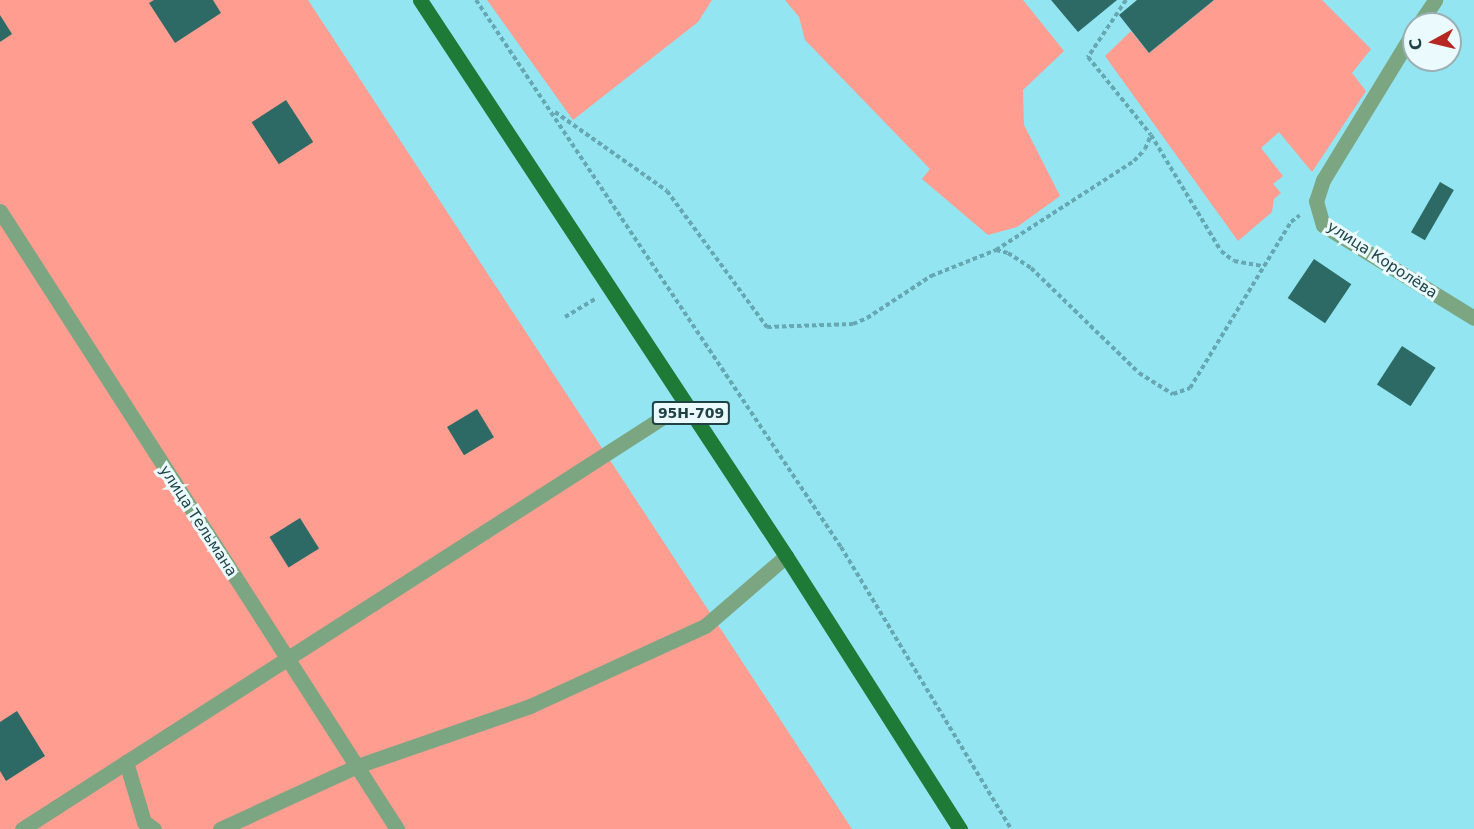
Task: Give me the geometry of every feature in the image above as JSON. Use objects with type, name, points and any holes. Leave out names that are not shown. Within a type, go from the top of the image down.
[{"type":"main road","name":"95Н-709","points":[[420,0],[786,556],[960,829]]},
{"type":"street","points":[[1316,201],[1323,180],[1402,51]]},
{"type":"street","name":"улица Королёва","points":[[1316,201],[1323,225],[1474,318]]},
{"type":"street","name":"улица Тельмана","points":[[0,212],[397,829]]},
{"type":"street","points":[[22,829],[685,404]]},
{"type":"street","points":[[219,829],[357,766],[530,706],[705,626],[786,556]]},
{"type":"street","points":[[126,762],[144,822],[153,829]]},
{"type":"path","points":[[476,0],[552,110],[841,547],[1011,829]]},
{"type":"path","points":[[1126,0],[1088,57],[1151,135],[1221,251],[1234,261],[1263,266]]},
{"type":"path","points":[[552,110],[667,191],[767,327],[854,324],[931,276],[996,250],[1134,161],[1145,149],[1151,135]]},
{"type":"path","points":[[996,250],[1008,252],[1031,268],[1139,373],[1173,394],[1190,388],[1292,222],[1316,201]]},
{"type":"path","points":[[565,317],[610,291]]},
{"type":"shaded area","points":[[0,0],[308,0],[852,829],[0,829]]},
{"type":"shaded area","points":[[487,0],[712,0],[698,22],[573,120]]},
{"type":"shaded area","points":[[785,0],[1023,0],[1064,51],[1023,90],[1024,125],[1060,196],[1017,227],[988,235],[922,179],[930,169],[805,40],[799,17]]},
{"type":"shaded area","points":[[1214,0],[1322,0],[1371,49],[1352,73],[1366,91],[1312,172],[1279,132],[1261,148],[1283,176],[1273,184],[1281,193],[1274,199],[1272,212],[1238,241],[1105,56],[1131,31],[1149,53]]},
{"type":"building","points":[[154,0],[213,0],[221,13],[175,43],[149,3]]},
{"type":"building","points":[[1051,0],[1117,0],[1078,32]]},
{"type":"building","points":[[1137,0],[1214,0],[1149,53],[1119,15]]},
{"type":"building","points":[[0,15],[12,34],[0,42]]},
{"type":"building","points":[[286,100],[313,142],[279,164],[252,122]]},
{"type":"building","points":[[1440,182],[1454,190],[1425,240],[1411,232]]},
{"type":"building","points":[[1314,259],[1351,284],[1325,323],[1288,298]]},
{"type":"building","points":[[1402,346],[1436,368],[1410,406],[1377,385]]},
{"type":"building","points":[[477,409],[494,437],[464,455],[447,427]]},
{"type":"building","points":[[300,518],[319,549],[289,568],[269,537]]},
{"type":"building","points":[[17,711],[45,756],[6,781],[0,771],[0,722]]}]
